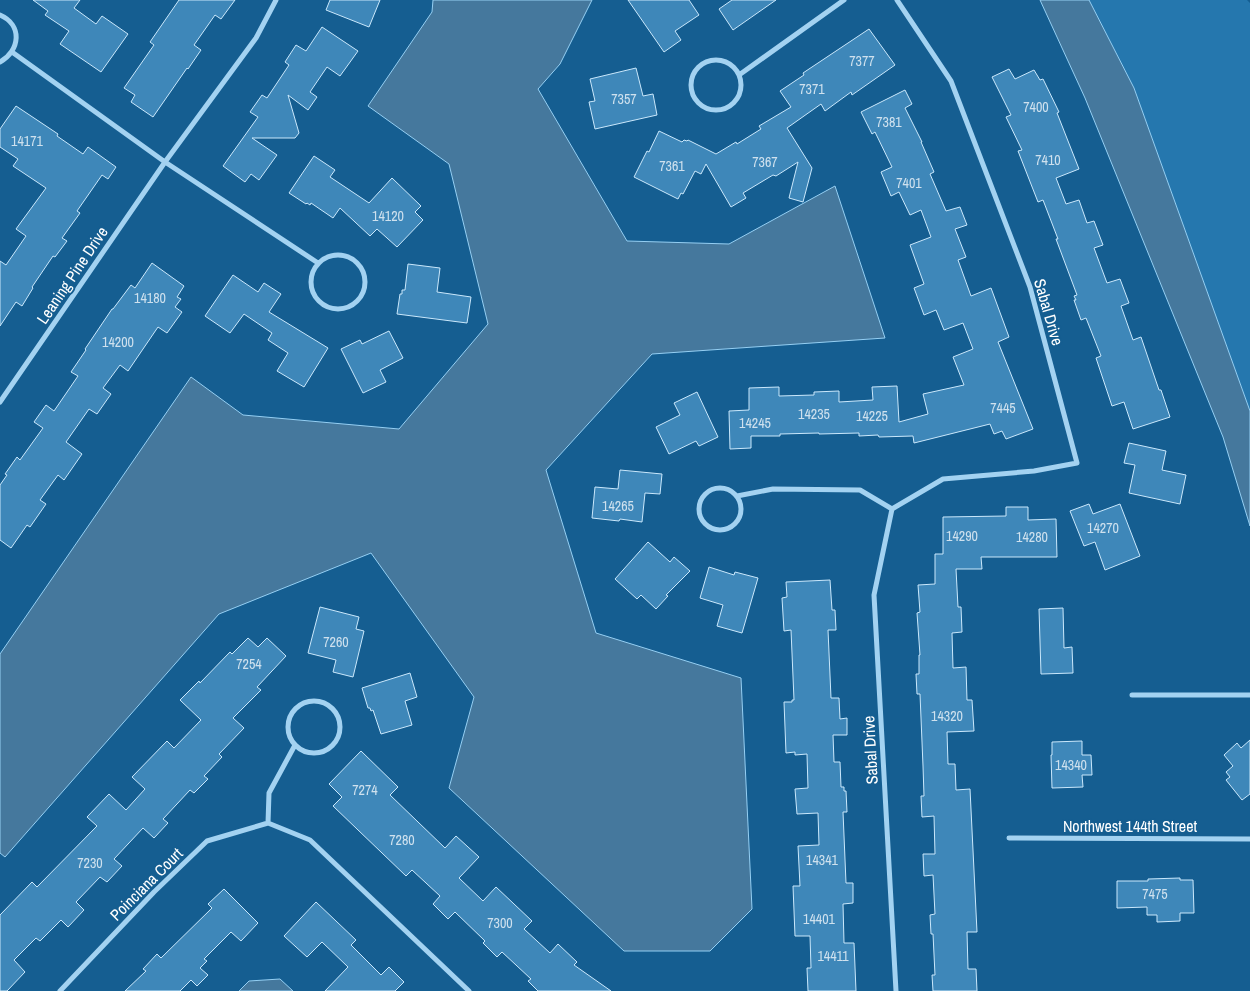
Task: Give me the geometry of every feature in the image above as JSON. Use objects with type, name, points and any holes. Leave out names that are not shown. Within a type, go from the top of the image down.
[{"type":"street","name":"Leaning Pine Drive","points":[[0,402],[165,162],[256,38],[276,0]]},
{"type":"street","points":[[739,75],[844,0]]},
{"type":"street","name":"Sabal Drive","points":[[896,991],[874,595],[892,509],[944,479],[1034,471],[1076,463],[1030,287],[951,82],[897,0]]},
{"type":"street","points":[[0,15],[10,22],[16,36],[16,44],[12,52],[0,62]]},
{"type":"street","points":[[12,52],[165,162],[318,263]]},
{"type":"street","points":[[721,60],[729,63],[739,75],[741,90],[738,98],[726,108],[710,110],[703,107],[693,96],[691,80],[694,72],[706,62],[721,60]]},
{"type":"street","points":[[333,255],[342,255],[357,263],[365,278],[365,286],[357,301],[342,309],[334,309],[318,301],[311,286],[311,278],[313,270],[318,263],[333,255]]},
{"type":"street","points":[[717,488],[725,488],[737,496],[741,510],[735,524],[729,528],[715,530],[702,521],[698,507],[704,494],[717,488]]},
{"type":"street","points":[[737,496],[773,489],[860,490],[892,509]]},
{"type":"street","points":[[1132,695],[1250,695]]},
{"type":"street","points":[[319,702],[333,710],[338,717],[340,726],[339,735],[335,743],[328,749],[311,753],[295,745],[290,738],[288,723],[296,709],[303,704],[319,702]]},
{"type":"street","points":[[295,745],[269,793],[268,823],[310,840],[469,991]]},
{"type":"street","name":"Poinciana Court","points":[[60,991],[154,892],[207,841],[268,823]]},
{"type":"street","name":"Northwest 144th Street","points":[[1009,838],[1250,838]]},
{"type":"shaded area","points":[[433,0],[592,0],[560,64],[538,89],[627,241],[729,244],[835,186],[885,338],[652,354],[546,470],[596,633],[741,678],[752,909],[710,951],[624,951],[449,788],[474,697],[371,553],[219,614],[5,857],[0,853],[0,654],[191,377],[243,415],[399,429],[488,324],[449,164],[368,106],[432,12]]},
{"type":"shaded area","points":[[1040,0],[1089,0],[1134,88],[1250,411],[1250,526],[1223,437],[1085,98]]},
{"type":"shaded area","points":[[1089,0],[1247,0],[1250,3],[1250,411],[1134,88]]},
{"type":"shaded area","points":[[280,979],[293,991],[239,991],[249,981]]},
{"type":"building","points":[[33,0],[80,0],[74,8],[96,24],[102,16],[128,34],[101,72],[60,44],[69,31],[45,15],[48,11]]},
{"type":"building","points":[[179,0],[235,0],[221,19],[215,15],[194,45],[201,50],[153,117],[131,102],[135,95],[124,88],[154,45],[150,42]]},
{"type":"building","points":[[330,0],[380,0],[369,27],[326,10]]},
{"type":"building","points":[[628,0],[689,0],[699,15],[675,31],[681,40],[664,52]]},
{"type":"building","points":[[732,0],[776,0],[733,30],[719,9]]},
{"type":"building","points":[[322,27],[358,51],[340,76],[327,67],[310,92],[317,97],[308,110],[288,95],[299,133],[295,138],[252,138],[277,155],[259,180],[251,174],[245,182],[223,166],[258,117],[250,112],[262,95],[267,98],[289,65],[285,62],[296,45],[306,51]]},
{"type":"building","points":[[869,29],[895,65],[852,95],[851,92],[825,111],[821,104],[787,128],[812,168],[803,202],[789,198],[798,162],[743,193],[746,198],[731,207],[706,164],[701,174],[695,171],[683,194],[681,193],[678,199],[634,177],[659,131],[682,142],[688,140],[716,154],[761,129],[759,126],[791,107],[780,91],[804,75],[803,73]]},
{"type":"building","points":[[636,68],[643,96],[653,94],[657,115],[595,129],[589,102],[595,101],[590,79]]},
{"type":"building","points":[[1009,69],[1015,79],[1034,70],[1040,80],[1043,79],[1059,112],[1057,113],[1079,169],[1056,178],[1066,204],[1079,200],[1087,223],[1094,221],[1103,245],[1094,248],[1107,283],[1120,279],[1129,303],[1121,306],[1133,340],[1141,337],[1170,417],[1133,429],[1124,402],[1112,406],[1096,358],[1101,356],[1086,318],[1081,320],[1074,300],[1076,300],[1074,296],[1077,295],[1056,239],[1058,239],[1043,200],[1038,202],[1018,151],[1022,150],[1006,117],[1011,115],[992,77]]},
{"type":"building","points":[[905,90],[912,104],[905,108],[934,172],[930,174],[946,211],[960,207],[967,225],[955,229],[966,257],[958,260],[971,296],[991,288],[1009,337],[998,342],[1033,429],[1006,439],[1002,431],[994,434],[990,424],[914,443],[913,436],[859,436],[859,433],[780,434],[780,436],[751,436],[751,448],[730,449],[729,411],[749,410],[749,388],[779,387],[779,396],[814,395],[814,392],[839,391],[839,402],[873,400],[872,387],[897,386],[899,422],[928,414],[923,394],[964,385],[953,357],[973,349],[963,323],[944,330],[936,310],[924,315],[914,288],[924,284],[910,245],[931,237],[921,210],[910,215],[899,192],[891,196],[881,172],[892,167],[875,132],[872,134],[861,112]]},
{"type":"building","points":[[16,106],[58,134],[57,136],[83,154],[88,147],[116,167],[108,179],[102,175],[77,211],[80,213],[62,238],[67,241],[55,257],[53,256],[32,287],[22,306],[16,302],[0,326],[0,261],[6,265],[26,236],[16,229],[46,188],[13,166],[18,159],[0,147],[0,129]]},
{"type":"building","points":[[314,156],[335,170],[330,177],[369,203],[392,178],[421,206],[415,212],[423,220],[397,247],[377,229],[370,236],[340,208],[333,218],[311,203],[310,205],[306,204],[289,193]]},
{"type":"building","points":[[152,263],[184,286],[177,297],[181,299],[175,307],[182,312],[167,333],[158,327],[128,371],[120,365],[103,388],[111,394],[97,414],[89,409],[66,442],[82,454],[64,480],[58,475],[40,500],[46,504],[30,527],[27,525],[11,548],[0,540],[0,485],[7,475],[5,474],[17,457],[20,460],[43,428],[34,422],[46,405],[54,411],[78,376],[71,372],[112,309],[131,285],[135,288]]},
{"type":"building","points":[[408,264],[440,268],[437,292],[471,297],[467,323],[397,314],[400,294],[402,294],[402,290],[405,290]]},
{"type":"building","points":[[233,275],[258,292],[264,283],[281,294],[269,312],[328,348],[304,387],[277,371],[288,353],[268,340],[272,333],[244,314],[230,333],[205,316]]},
{"type":"building","points":[[389,331],[403,358],[380,370],[386,382],[363,393],[341,349],[360,340],[362,344]]},
{"type":"building","points":[[697,392],[718,437],[699,446],[696,441],[669,454],[656,427],[680,415],[674,403]]},
{"type":"building","points":[[1129,443],[1166,451],[1162,470],[1186,475],[1180,504],[1129,493],[1135,465],[1124,463]]},
{"type":"building","points":[[620,470],[662,474],[660,494],[645,493],[642,522],[592,518],[595,487],[618,489]]},
{"type":"building","points":[[1089,504],[1093,514],[1120,504],[1140,556],[1105,570],[1095,542],[1084,546],[1070,511]]},
{"type":"building","points":[[1006,507],[1028,507],[1028,520],[1056,519],[1057,557],[981,557],[982,569],[956,569],[958,607],[961,607],[962,632],[952,633],[953,668],[966,667],[967,700],[972,700],[974,731],[947,732],[948,764],[955,764],[956,790],[970,789],[977,932],[967,932],[968,969],[976,969],[977,991],[933,991],[932,975],[935,975],[930,915],[935,914],[933,875],[924,876],[923,854],[935,854],[934,816],[922,817],[921,796],[924,796],[920,694],[917,694],[916,674],[919,674],[920,655],[917,613],[920,612],[918,585],[935,584],[935,554],[943,554],[943,517],[1006,516]]},
{"type":"building","points":[[648,542],[670,562],[674,557],[690,571],[666,595],[668,596],[656,609],[641,595],[637,599],[615,579]]},
{"type":"building","points":[[709,567],[734,575],[735,572],[758,578],[742,633],[717,626],[723,605],[700,598]]},
{"type":"building","points":[[830,580],[832,610],[835,610],[836,630],[828,630],[831,698],[839,698],[840,719],[847,718],[847,735],[833,735],[834,762],[840,762],[841,787],[844,787],[844,791],[846,791],[847,812],[843,812],[846,883],[853,883],[853,903],[843,904],[844,943],[854,943],[856,991],[808,991],[807,968],[811,968],[810,936],[795,936],[793,886],[800,886],[798,846],[819,845],[818,813],[797,814],[795,789],[808,788],[807,754],[795,755],[795,752],[786,753],[784,702],[792,702],[794,700],[791,630],[784,631],[782,598],[787,597],[786,582]]},
{"type":"building","points":[[320,607],[359,617],[356,629],[364,631],[353,677],[333,672],[336,660],[308,653]]},
{"type":"building","points":[[1063,608],[1064,648],[1072,647],[1073,673],[1041,674],[1039,609]]},
{"type":"building","points":[[248,638],[258,647],[267,638],[286,656],[257,687],[261,690],[233,718],[244,728],[219,754],[222,757],[204,776],[208,779],[194,793],[190,790],[163,819],[168,823],[154,838],[143,828],[114,859],[122,866],[107,882],[100,877],[76,902],[84,910],[68,927],[61,920],[40,941],[36,938],[14,960],[25,972],[7,991],[0,991],[0,915],[32,882],[37,887],[97,826],[87,817],[109,794],[126,810],[145,789],[132,777],[167,741],[174,748],[201,720],[180,700],[199,681],[200,683],[230,652],[232,654]]},
{"type":"building","points":[[410,673],[417,697],[405,701],[412,725],[381,734],[373,710],[371,711],[368,708],[362,688]]},
{"type":"building","points":[[1250,740],[1250,794],[1242,800],[1226,780],[1230,777],[1226,772],[1233,766],[1224,755],[1237,743],[1241,748]]},
{"type":"building","points":[[1082,741],[1082,755],[1091,755],[1092,775],[1082,775],[1083,787],[1052,788],[1052,742]]},
{"type":"building","points":[[361,751],[398,787],[390,795],[445,848],[456,836],[479,857],[459,878],[483,901],[496,887],[532,921],[524,929],[550,953],[558,944],[577,962],[574,965],[611,991],[538,991],[528,981],[531,979],[502,952],[497,957],[483,943],[485,941],[455,912],[448,919],[433,904],[440,896],[412,870],[406,876],[333,806],[342,797],[329,784]]},
{"type":"building","points":[[1180,878],[1180,880],[1193,880],[1194,913],[1180,913],[1180,921],[1157,922],[1157,915],[1147,915],[1147,907],[1117,908],[1117,881]]},
{"type":"building","points":[[224,889],[258,923],[241,941],[231,932],[204,959],[207,961],[200,968],[208,975],[197,986],[191,980],[180,991],[125,991],[146,971],[143,969],[157,954],[161,958],[212,908],[208,904]]},
{"type":"building","points":[[316,902],[356,940],[351,945],[381,975],[389,967],[404,982],[395,991],[325,991],[348,967],[322,942],[307,957],[284,936]]}]
